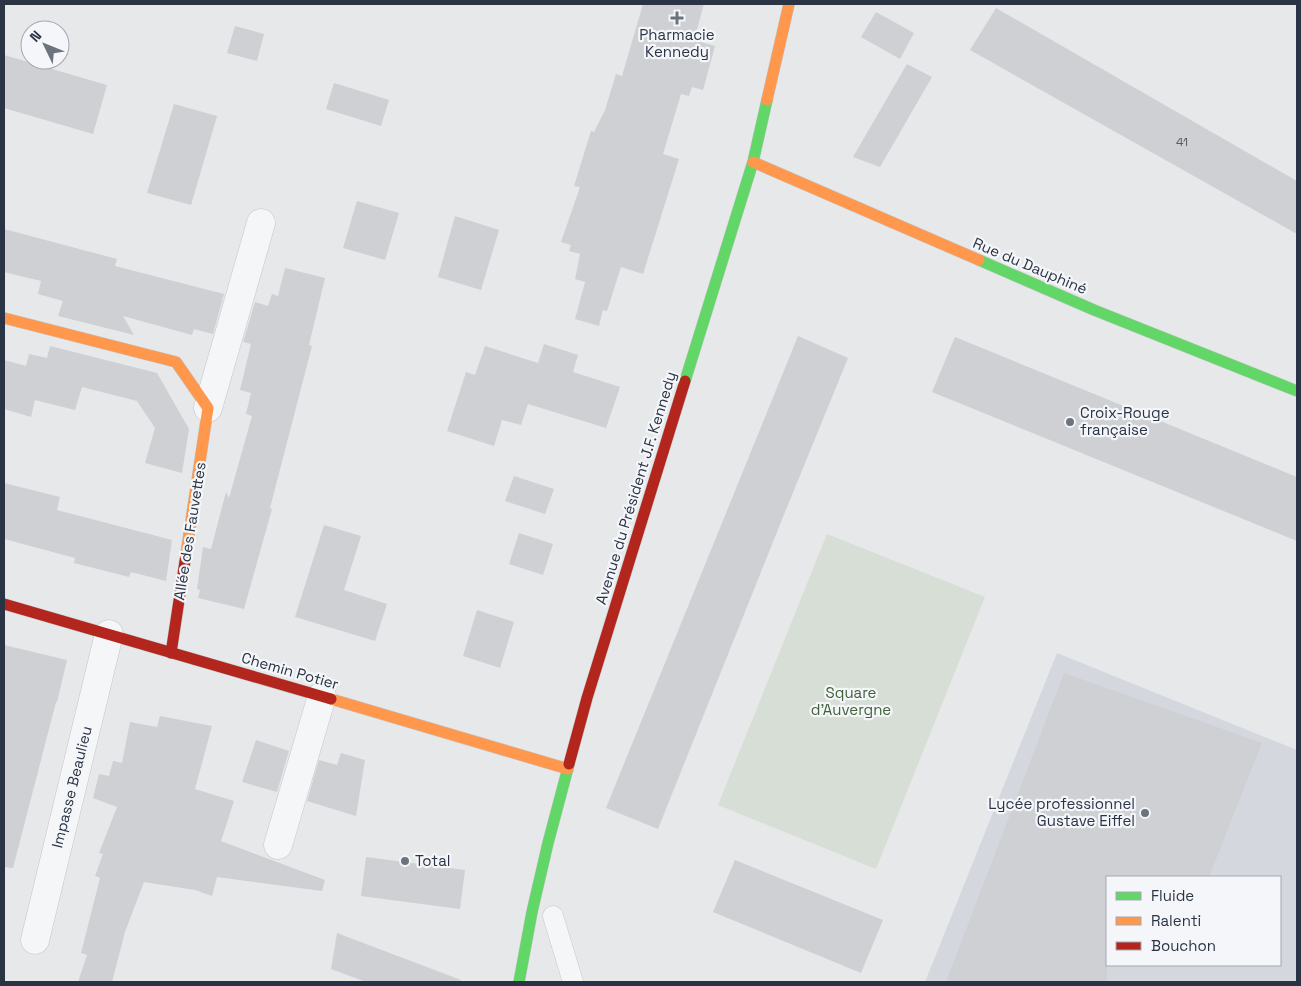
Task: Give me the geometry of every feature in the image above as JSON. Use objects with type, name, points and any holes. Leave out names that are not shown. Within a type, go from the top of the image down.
[{"type":"street","name":"Avenue du Président J.F. Kennedy","points":[[519,982],[532,912],[548,843],[587,698],[753,162],[789,4]]},
{"type":"street","name":"Rue du Dauphiné","points":[[753,162],[1094,310],[1297,391]]},
{"type":"street","name":"Allée des Fauvettes","points":[[171,653],[208,408],[261,223]]},
{"type":"street","points":[[4,318],[176,362],[208,408]]},
{"type":"street","name":"Chemin Potier","points":[[4,604],[568,769]]},
{"type":"street","name":"Impasse Beaulieu","points":[[34,940],[109,634]]},
{"type":"street","points":[[278,845],[322,696]]},
{"type":"lane","points":[[553,916],[573,982]]},
{"type":"shaded area","name":"Lycée professionnel Gustave Eiffel","points":[[1057,653],[1297,750],[1297,982],[925,982]]},
{"type":"green space","name":"Square d'Auvergne","points":[[827,534],[985,597],[876,869],[718,805]]},
{"type":"building","points":[[643,4],[704,4],[694,40],[715,46],[703,90],[692,87],[689,96],[681,94],[663,154],[679,159],[643,274],[621,267],[607,311],[603,310],[599,326],[575,319],[585,282],[575,279],[580,254],[569,251],[571,245],[561,242],[580,187],[574,186],[591,131],[594,132],[605,110],[616,74],[622,76]]},
{"type":"building","points":[[996,8],[1297,181],[1297,234],[970,50]]},
{"type":"building","points":[[876,12],[914,33],[900,59],[861,37]]},
{"type":"building","points":[[235,26],[264,34],[257,61],[227,53]]},
{"type":"building","points":[[4,55],[20,60],[20,70],[56,70],[107,85],[93,134],[4,108]]},
{"type":"building","points":[[907,64],[932,77],[880,167],[853,157]]},
{"type":"building","points":[[334,83],[389,100],[381,126],[326,109]]},
{"type":"building","points":[[174,104],[217,116],[191,205],[147,193]]},
{"type":"building","points":[[357,201],[399,213],[385,260],[343,248]]},
{"type":"building","points":[[455,216],[499,230],[481,290],[438,277]]},
{"type":"building","points":[[4,229],[117,259],[115,266],[224,294],[213,334],[194,329],[192,335],[123,316],[134,335],[58,316],[63,301],[38,294],[41,281],[4,272]]},
{"type":"building","points":[[285,268],[325,278],[309,345],[312,346],[270,508],[272,509],[244,609],[198,598],[200,590],[197,589],[203,547],[211,549],[226,492],[229,498],[252,416],[246,414],[251,393],[240,390],[251,344],[243,342],[255,302],[268,306],[272,294],[278,296]]},
{"type":"building","points":[[798,336],[848,358],[658,829],[606,808]]},
{"type":"building","points":[[955,337],[1297,477],[1297,541],[932,392]]},
{"type":"building","points":[[544,344],[578,355],[573,372],[620,387],[606,428],[528,404],[521,425],[502,420],[494,446],[447,431],[466,372],[475,375],[485,346],[538,363]]},
{"type":"building","points":[[50,346],[157,373],[189,429],[182,473],[145,463],[155,428],[137,401],[82,387],[75,410],[35,400],[31,417],[4,409],[4,360],[26,366],[29,354],[47,358]]},
{"type":"building","points":[[514,476],[554,489],[545,514],[505,501]]},
{"type":"building","points":[[4,483],[60,497],[57,510],[172,540],[166,581],[131,572],[129,577],[74,563],[75,558],[4,539]]},
{"type":"building","points":[[324,525],[361,536],[344,590],[387,604],[375,641],[295,617]]},
{"type":"building","points":[[519,533],[553,544],[543,575],[509,564]]},
{"type":"building","points":[[477,610],[514,622],[500,668],[463,656]]},
{"type":"building","points":[[4,645],[67,660],[13,868],[4,867]]},
{"type":"building","name":"Lycée professionnel Gustave Eiffel","points":[[1064,673],[1262,743],[1209,876],[1106,876],[1107,982],[946,982]]},
{"type":"building","points":[[160,716],[212,726],[195,789],[234,801],[221,841],[325,880],[322,891],[217,877],[212,896],[195,890],[144,882],[125,932],[112,982],[78,982],[87,955],[81,953],[100,878],[95,876],[103,854],[99,853],[117,807],[93,798],[99,774],[109,776],[113,761],[122,763],[130,722],[157,727]]},
{"type":"building","points":[[256,740],[289,751],[277,792],[242,782]]},
{"type":"building","points":[[341,753],[365,760],[356,816],[307,801],[319,760],[337,765]]},
{"type":"building","points":[[366,857],[465,870],[460,909],[361,896]]},
{"type":"building","points":[[735,860],[883,920],[861,973],[713,912]]},
{"type":"building","points":[[337,933],[461,980],[460,982],[366,982],[331,969]]},
{"type":"traffic: fast","points":[[685,381],[753,162],[767,100]]},
{"type":"traffic: fast","points":[[979,260],[1094,310],[1297,391]]},
{"type":"traffic: fast","points":[[519,982],[532,912],[569,764]]},
{"type":"traffic: slow","points":[[767,100],[789,4]]},
{"type":"traffic: slow","points":[[753,162],[979,260]]},
{"type":"traffic: slow","points":[[4,318],[176,362],[208,408],[185,561]]},
{"type":"traffic: slow","points":[[331,699],[568,769]]},
{"type":"traffic: jam","points":[[569,764],[587,698],[685,381]]},
{"type":"traffic: jam","points":[[171,653],[185,561]]},
{"type":"traffic: jam","points":[[4,604],[331,699]]},
{"type":"place","name":"Pharmacie Kennedy","points":[[677,18]]},
{"type":"place","name":"Croix-Rouge française","points":[[1070,422]]},
{"type":"place","name":"Lycée professionnel Gustave Eiffel","points":[[1145,813]]},
{"type":"place","name":"Total","points":[[405,861]]}]
